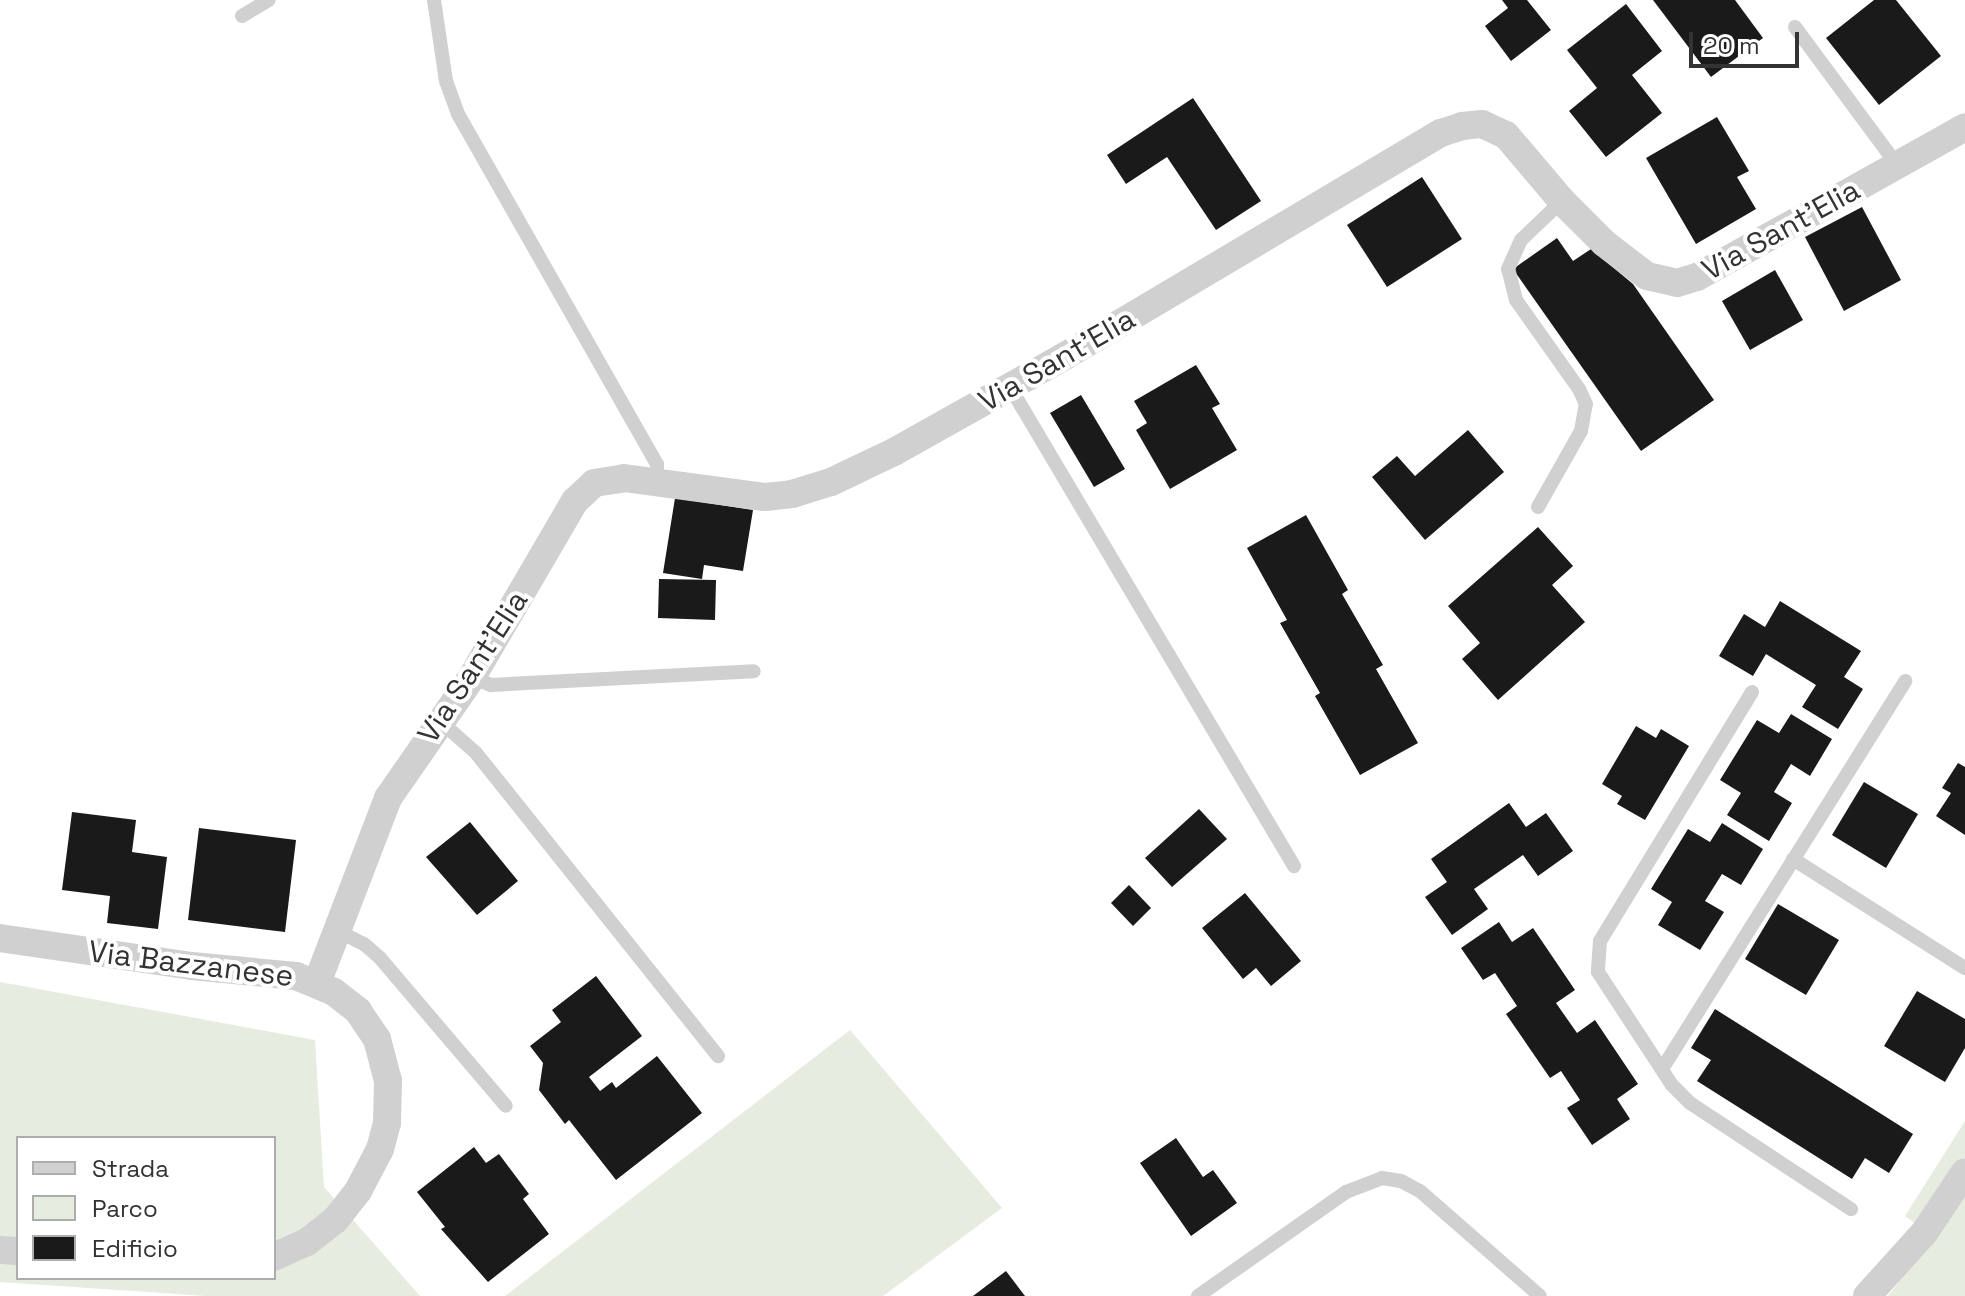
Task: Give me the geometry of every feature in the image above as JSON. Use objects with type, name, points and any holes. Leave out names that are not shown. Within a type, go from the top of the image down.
[{"type":"street","name":"Via Sant'Elia","points":[[317,983],[340,932],[382,809],[401,775],[472,677],[584,489],[607,479],[657,482],[754,497],[792,494],[869,465],[1010,387],[1455,128],[1482,124],[1506,135],[1562,201],[1604,243],[1641,272],[1659,281],[1677,283],[1697,277],[1965,127]]},
{"type":"street","name":"Via Bazzanese","points":[[0,938],[192,966],[296,976],[317,983],[358,1011],[377,1039],[388,1081],[387,1123],[374,1163],[343,1211],[317,1236],[276,1256]]},
{"type":"street","points":[[1867,1296],[1924,1233],[1965,1172]]},
{"type":"lane","points":[[242,16],[269,0]]},
{"type":"lane","points":[[434,0],[446,81],[462,123],[657,464],[657,482]]},
{"type":"lane","points":[[1795,27],[1897,165]]},
{"type":"lane","points":[[1538,507],[1581,431],[1586,404],[1579,389],[1516,300],[1508,269],[1516,247],[1528,231],[1562,201]]},
{"type":"lane","points":[[1010,387],[1294,866]]},
{"type":"lane","points":[[472,677],[491,685],[754,671]]},
{"type":"lane","points":[[1662,1069],[1905,681]]},
{"type":"lane","points":[[1752,692],[1597,947],[1599,977],[1662,1069],[1694,1107],[1851,1209]]},
{"type":"lane","points":[[440,721],[476,753],[718,1056]]},
{"type":"lane","points":[[1793,859],[1965,968]]},
{"type":"lane","points":[[340,932],[375,953],[506,1106]]},
{"type":"lane","points":[[1198,1296],[1346,1192],[1382,1178],[1401,1181],[1420,1191],[1540,1296]]},
{"type":"green space","points":[[0,982],[315,1040],[324,1187],[420,1296],[206,1296],[0,1282]]},
{"type":"green space","points":[[850,1030],[1002,1208],[883,1296],[505,1296]]},
{"type":"green space","points":[[1965,1121],[1965,1296],[1888,1296],[1933,1237],[1905,1216]]},
{"type":"building","points":[[1502,0],[1527,0],[1551,30],[1511,61],[1485,26],[1508,8]]},
{"type":"building","points":[[1653,0],[1735,0],[1763,38],[1711,77]]},
{"type":"building","points":[[1874,0],[1896,0],[1941,56],[1879,105],[1826,38]]},
{"type":"building","points":[[1626,4],[1662,51],[1632,75],[1662,113],[1606,157],[1569,111],[1597,88],[1567,50]]},
{"type":"building","points":[[1193,98],[1261,201],[1216,230],[1167,157],[1126,184],[1107,155]]},
{"type":"building","points":[[1717,117],[1749,171],[1737,177],[1756,209],[1696,244],[1646,158]]},
{"type":"building","points":[[1422,177],[1462,239],[1387,287],[1347,225]]},
{"type":"building","points":[[1862,207],[1901,280],[1844,311],[1805,237]]},
{"type":"building","points":[[1557,238],[1573,261],[1591,249],[1633,284],[1714,400],[1641,451],[1513,269]]},
{"type":"building","points":[[1775,270],[1803,320],[1750,350],[1722,301]]},
{"type":"building","points":[[1196,365],[1220,404],[1212,408],[1237,450],[1170,489],[1136,430],[1147,423],[1134,401]]},
{"type":"building","points":[[1081,395],[1125,469],[1094,487],[1050,413]]},
{"type":"building","points":[[1468,430],[1504,472],[1425,540],[1372,477],[1397,456],[1415,476]]},
{"type":"building","points":[[675,498],[753,510],[743,571],[704,565],[702,579],[663,573]]},
{"type":"building","points":[[1306,515],[1348,590],[1342,594],[1383,665],[1376,669],[1418,743],[1360,775],[1315,696],[1320,693],[1280,623],[1287,620],[1247,548]]},
{"type":"building","points":[[1538,527],[1573,566],[1552,585],[1585,622],[1498,700],[1462,659],[1480,643],[1448,606]]},
{"type":"building","points":[[659,579],[716,580],[715,620],[658,618]]},
{"type":"building","points":[[1780,601],[1861,651],[1844,677],[1863,689],[1838,729],[1802,707],[1816,685],[1766,654],[1753,676],[1719,656],[1744,614],[1765,627]]},
{"type":"building","points":[[1791,714],[1832,739],[1810,776],[1791,764],[1774,792],[1792,803],[1769,841],[1727,815],[1741,793],[1720,780],[1757,720],[1779,733]]},
{"type":"building","points":[[1636,726],[1656,738],[1661,729],[1689,746],[1645,820],[1617,804],[1622,796],[1602,784]]},
{"type":"building","points":[[1958,763],[1965,767],[1965,835],[1936,816],[1951,793],[1942,788]]},
{"type":"building","points":[[1864,782],[1918,814],[1886,868],[1832,835]]},
{"type":"building","points":[[1509,803],[1526,827],[1546,813],[1573,851],[1538,876],[1523,855],[1474,889],[1488,909],[1452,935],[1425,897],[1447,882],[1431,859]]},
{"type":"building","points":[[1199,809],[1227,839],[1172,887],[1145,858]]},
{"type":"building","points":[[72,812],[136,820],[132,852],[167,857],[158,929],[107,923],[110,896],[62,890]]},
{"type":"building","points":[[470,822],[518,881],[477,915],[426,857]]},
{"type":"building","points":[[1722,823],[1763,849],[1741,885],[1722,874],[1705,901],[1724,912],[1700,950],[1658,925],[1672,902],[1651,889],[1688,829],[1710,842]]},
{"type":"building","points":[[199,828],[296,840],[285,932],[188,920]]},
{"type":"building","points":[[1129,885],[1151,908],[1133,926],[1111,903]]},
{"type":"building","points":[[1245,893],[1301,961],[1271,986],[1256,968],[1243,979],[1202,928]]},
{"type":"building","points":[[1778,904],[1839,940],[1806,995],[1745,959]]},
{"type":"building","points":[[1499,922],[1512,942],[1533,928],[1575,990],[1556,1003],[1577,1033],[1595,1020],[1638,1084],[1617,1099],[1630,1119],[1592,1145],[1567,1108],[1580,1100],[1561,1071],[1550,1078],[1506,1014],[1517,1006],[1495,973],[1483,980],[1461,948]]},
{"type":"building","points":[[596,976],[642,1036],[589,1077],[600,1091],[612,1082],[616,1088],[657,1056],[702,1113],[616,1180],[569,1120],[565,1124],[539,1090],[543,1063],[530,1046],[561,1022],[552,1010]]},
{"type":"building","points":[[1917,991],[1965,1019],[1965,1048],[1945,1082],[1884,1046]]},
{"type":"building","points":[[1715,1009],[1913,1134],[1889,1173],[1865,1158],[1852,1179],[1697,1081],[1711,1060],[1691,1048]]},
{"type":"building","points":[[1176,1138],[1203,1177],[1213,1170],[1237,1203],[1191,1236],[1140,1163]]},
{"type":"building","points":[[474,1147],[486,1163],[499,1154],[529,1194],[523,1199],[549,1234],[488,1282],[441,1229],[445,1227],[417,1192]]},
{"type":"building","points":[[1006,1271],[1025,1296],[973,1296]]}]
